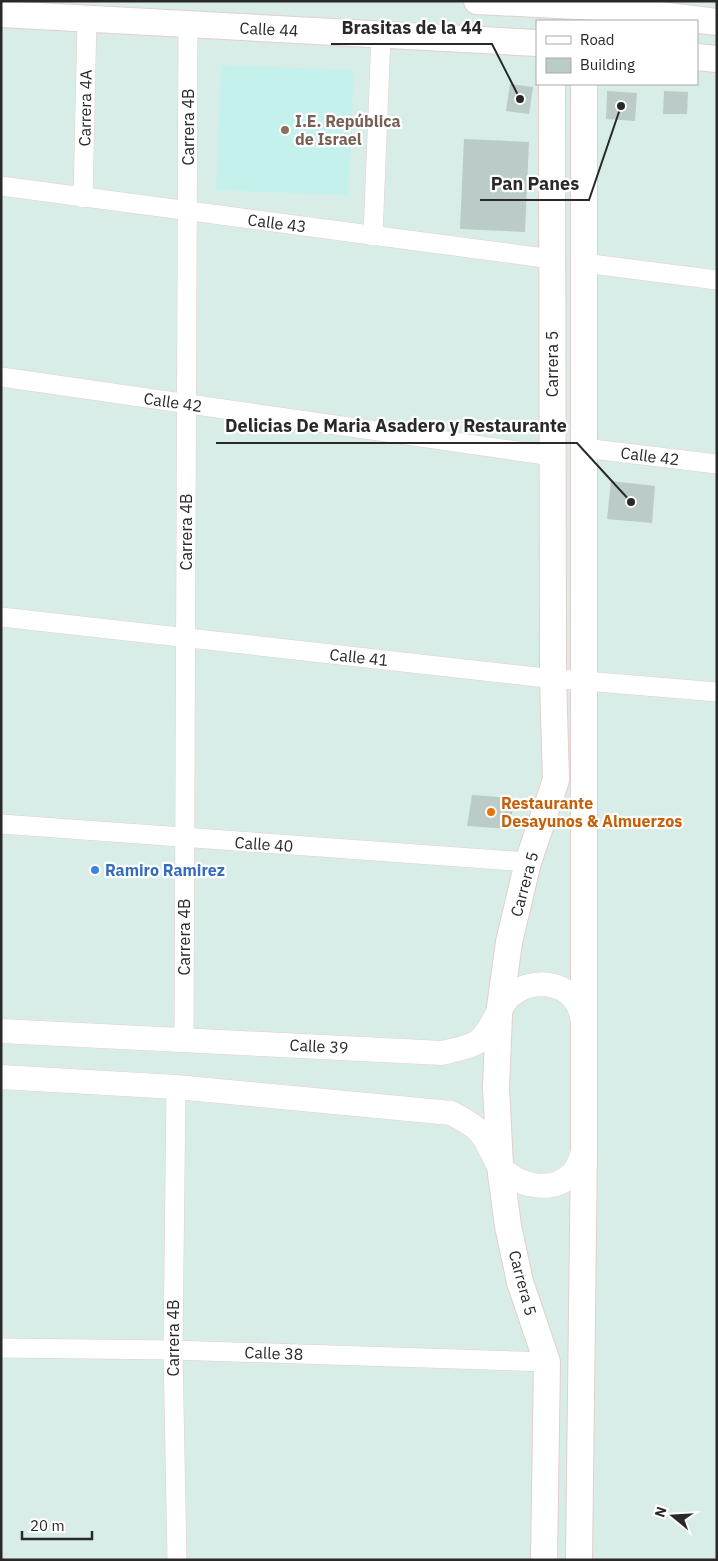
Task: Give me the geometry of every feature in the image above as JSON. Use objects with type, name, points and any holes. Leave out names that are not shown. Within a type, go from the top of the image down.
[{"type":"main road","points":[[477,1],[694,20]]},
{"type":"main road","name":"Calle 44","points":[[1,14],[536,43]]},
{"type":"main road","points":[[698,20],[717,22]]},
{"type":"main road","points":[[698,57],[717,59]]},
{"type":"main road","name":"Carrera 5","points":[[544,1560],[547,1362],[520,1282],[508,1226],[500,1166],[496,1087],[499,1015],[509,942],[528,862],[556,780],[553,678],[552,85]]},
{"type":"main road","name":"Carrera 5","points":[[579,1560],[584,1148],[584,85]]},
{"type":"street","name":"Carrera 4A","points":[[83,198],[87,19]]},
{"type":"street","name":"Carrera 4B","points":[[184,1039],[188,24]]},
{"type":"street","points":[[373,236],[382,36]]},
{"type":"street","name":"Calle 43","points":[[1,186],[552,259]]},
{"type":"street","points":[[584,263],[717,280]]},
{"type":"street","name":"Calle 42","points":[[1,377],[552,456]]},
{"type":"street","name":"Calle 42","points":[[584,448],[717,464]]},
{"type":"street","name":"Calle 41","points":[[1,617],[553,678],[717,692]]},
{"type":"street","name":"Calle 40","points":[[1,824],[528,862]]},
{"type":"street","name":"Calle 39","points":[[1,1032],[184,1039],[442,1053],[479,1041],[499,1015],[509,997],[526,986],[546,984],[565,991],[579,1006],[584,1026]]},
{"type":"street","points":[[1,1077],[176,1087],[451,1113],[480,1132],[500,1166],[527,1184],[542,1187],[557,1183],[571,1175],[580,1163],[584,1148]]},
{"type":"street","name":"Carrera 4B","points":[[176,1087],[173,1350],[177,1560]]},
{"type":"street","name":"Calle 38","points":[[1,1348],[173,1350],[547,1362]]},
{"type":"shaded area","name":"I.E. República de Israel","points":[[221,65],[354,70],[348,195],[216,190]]},
{"type":"building","points":[[510,84],[533,87],[529,114],[506,111]]},
{"type":"building","points":[[607,91],[637,93],[635,121],[606,119]]},
{"type":"building","points":[[664,91],[688,92],[687,114],[663,114]]},
{"type":"building","points":[[464,139],[529,142],[525,232],[460,229]]},
{"type":"building","points":[[611,481],[655,486],[652,523],[607,519]]},
{"type":"building","name":"Restaurante Desayunos & Almuerzos","points":[[472,795],[515,798],[509,829],[467,826]]},
{"type":"place","name":"Brasitas de la 44","points":[[520,99]]},
{"type":"place","name":"Pan Panes","points":[[621,106]]},
{"type":"place","name":"I.E. República de Israel","points":[[285,130]]},
{"type":"place","name":"Delicias De Maria Asadero y Restaurante","points":[[631,502]]},
{"type":"place","name":"Restaurante Desayunos & Almuerzos","points":[[491,812]]},
{"type":"place","name":"Ramiro Ramirez","points":[[95,870]]}]
